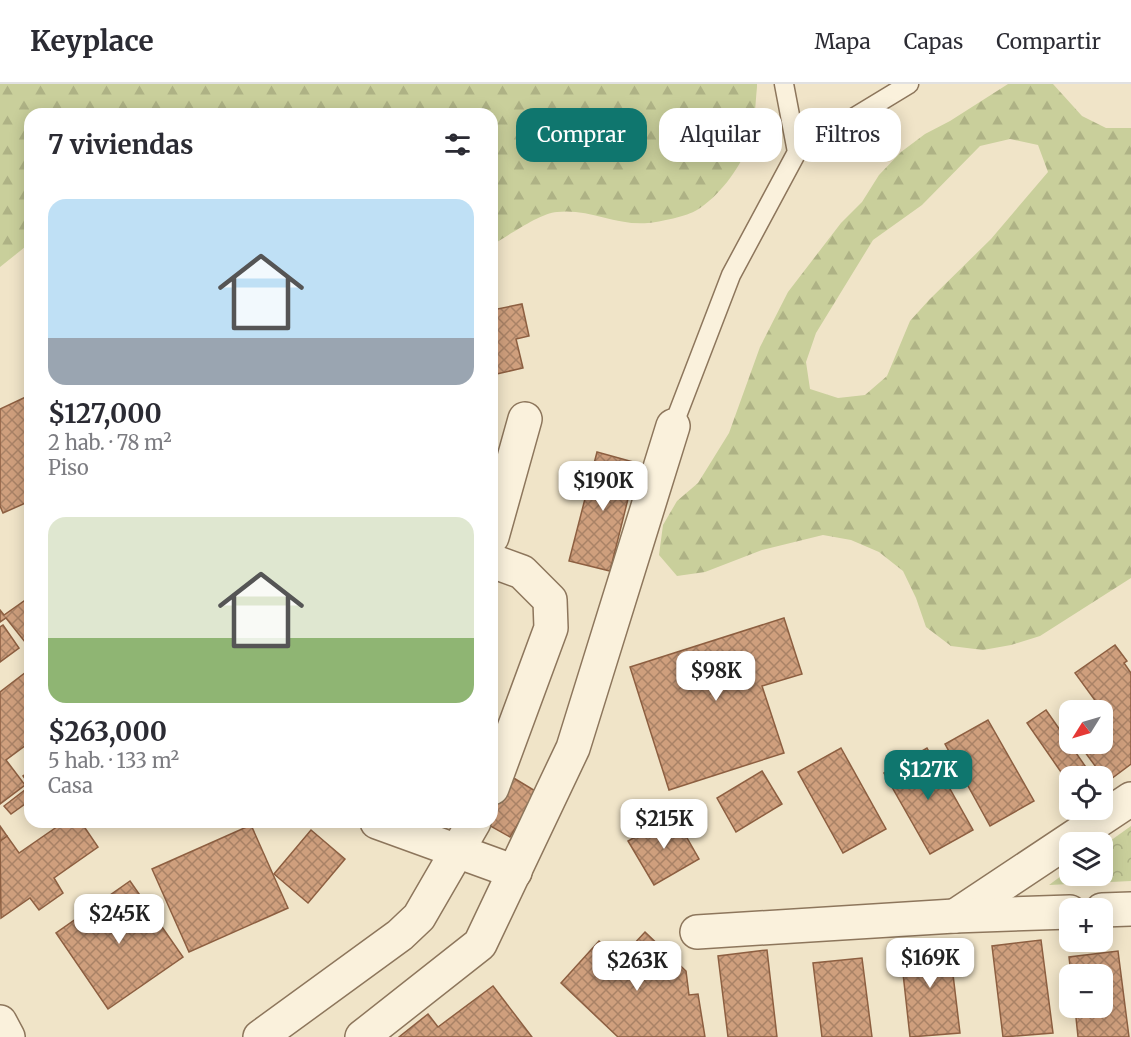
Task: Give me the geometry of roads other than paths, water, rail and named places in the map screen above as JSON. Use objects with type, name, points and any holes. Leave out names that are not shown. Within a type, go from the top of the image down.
[{"type":"street","points":[[498,516],[525,419]]},
{"type":"street","points":[[362,1037],[480,944],[573,748],[673,426]]},
{"type":"street","points":[[498,563],[522,572],[550,600],[551,628],[498,771]]},
{"type":"street","points":[[954,916],[1131,799]]},
{"type":"street","points":[[392,828],[515,872]]},
{"type":"street","points":[[260,1037],[400,935],[419,917],[471,828]]},
{"type":"street","points":[[1113,910],[1131,909]]},
{"type":"street","points":[[697,932],[954,916],[1059,912]]},
{"type":"street","points":[[0,1022],[8,1037]]},
{"type":"lane","points":[[784,84],[794,136]]},
{"type":"lane","points":[[869,108],[909,84]]},
{"type":"lane","points":[[673,426],[731,275],[794,158]]}]
